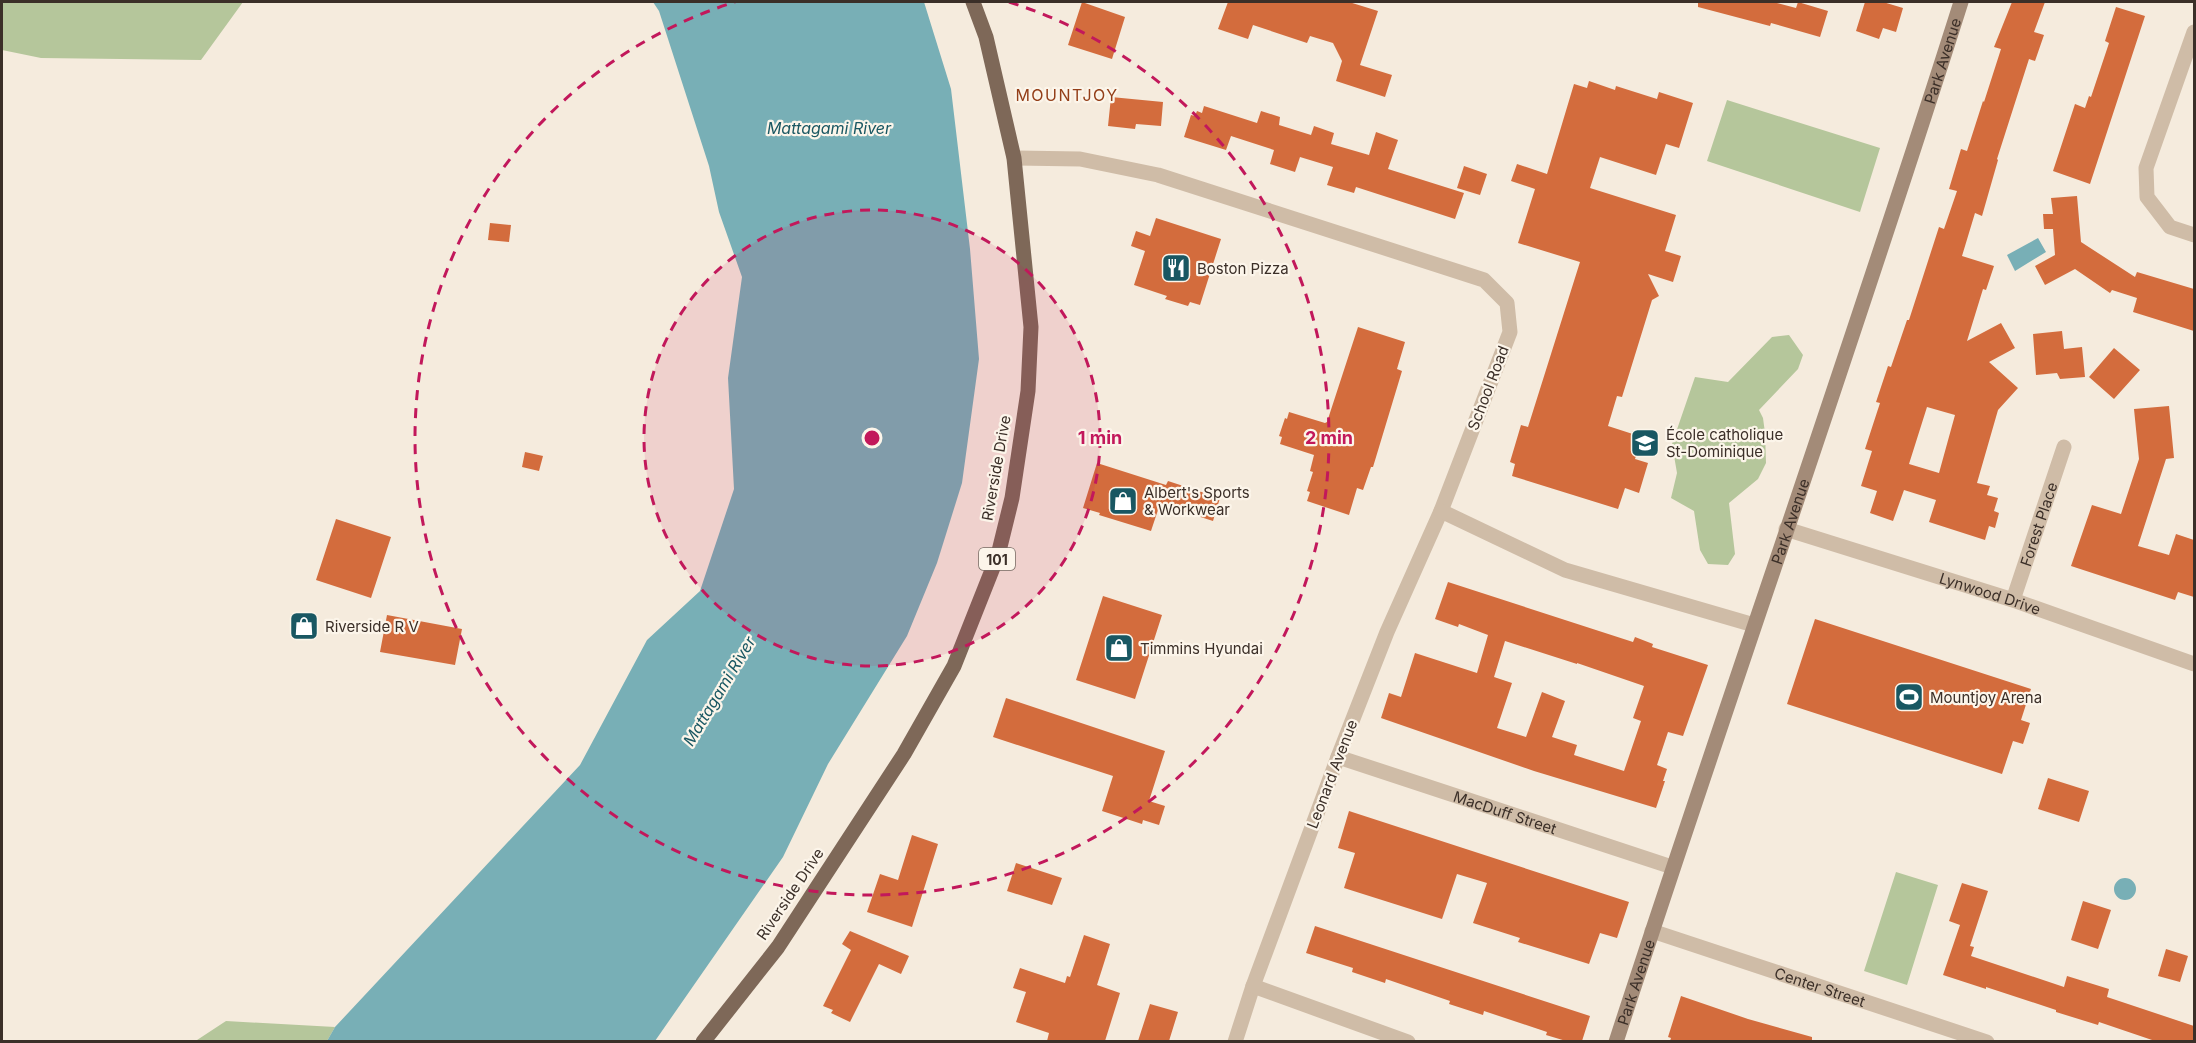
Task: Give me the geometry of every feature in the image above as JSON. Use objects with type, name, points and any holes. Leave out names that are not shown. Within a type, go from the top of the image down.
[{"type":"main road","name":"Riverside Drive","points":[[703,1041],[778,947],[904,754],[954,666],[998,555],[1012,498],[1026,403],[1030,336],[1014,158],[986,37],[973,2]]},
{"type":"street","name":"Park Avenue","points":[[1616,1041],[1672,867],[1910,166],[1961,2]]},
{"type":"street","points":[[2194,32],[2146,168],[2147,197],[2170,227],[2194,235]]},
{"type":"street","name":"School Road","points":[[1014,158],[1080,159],[1158,175],[1484,280],[1507,303],[1510,332],[1441,511]]},
{"type":"street","name":"Forest Place","points":[[2013,600],[2064,447]]},
{"type":"street","points":[[1441,511],[1565,570],[1754,625]]},
{"type":"street","name":"Leonard Avenue","points":[[1235,1041],[1253,986],[1338,757],[1387,632],[1441,511]]},
{"type":"street","name":"Lynwood Drive","points":[[1786,529],[2013,600],[2194,664]]},
{"type":"street","name":"MacDuff Street","points":[[1338,757],[1672,867]]},
{"type":"street","name":"Center Street","points":[[1652,931],[1987,1041]]},
{"type":"street","points":[[1253,986],[1408,1041]]},
{"type":"green space","points":[[2,2],[243,2],[201,60],[41,58],[2,50]]},
{"type":"green space","points":[[1727,100],[1880,148],[1860,212],[1707,161]]},
{"type":"green space","points":[[1789,335],[1803,355],[1798,369],[1759,410],[1763,418],[1765,433],[1766,463],[1758,479],[1729,503],[1735,554],[1728,565],[1708,564],[1700,550],[1694,511],[1671,498],[1677,473],[1672,444],[1695,377],[1728,382],[1772,337]]},
{"type":"green space","points":[[1896,872],[1938,885],[1907,985],[1864,971]]},
{"type":"green space","points":[[226,1021],[335,1027],[327,1041],[194,1042]]},
{"type":"water","name":"Mattagami River","points":[[653,2],[924,2],[951,89],[970,249],[979,359],[962,483],[937,563],[907,636],[828,764],[783,857],[655,1041],[327,1041],[335,1027],[580,765],[647,640],[700,591],[734,489],[728,378],[742,277],[719,212],[709,166],[659,11]]},
{"type":"water","points":[[2038,238],[2046,252],[2015,271],[2007,255]]},
{"type":"water","points":[[2125,878],[2133,881],[2136,889],[2133,897],[2125,900],[2117,897],[2114,889],[2117,881]]},
{"type":"building","points":[[1082,2],[1125,17],[1112,59],[1068,45]]},
{"type":"building","points":[[1228,2],[1349,2],[1378,11],[1360,65],[1392,75],[1385,97],[1336,81],[1342,61],[1333,43],[1310,36],[1307,43],[1253,25],[1248,39],[1218,29]]},
{"type":"building","points":[[1698,2],[1773,2],[1796,8],[1798,2],[1828,11],[1820,37],[1771,23],[1770,26],[1698,7]]},
{"type":"building","points":[[1865,2],[1883,2],[1903,8],[1896,32],[1883,28],[1879,39],[1856,31]]},
{"type":"building","points":[[2012,2],[2045,2],[2034,32],[2044,35],[2035,61],[2029,59],[1997,159],[1982,216],[1975,213],[1962,256],[1994,266],[1986,290],[1983,289],[1967,341],[2001,323],[2015,348],[1989,362],[2018,388],[1998,410],[1977,483],[1990,486],[1987,495],[1998,498],[1994,511],[1999,513],[1995,528],[1989,526],[1985,540],[1929,522],[1936,500],[1904,490],[1893,521],[1870,513],[1877,491],[1861,486],[1872,451],[1865,449],[1880,403],[1876,402],[1888,366],[1891,367],[1907,320],[1909,320],[1939,227],[1944,229],[1957,191],[1949,189],[1961,149],[1967,151],[2001,49],[1994,47]],"holes":[[[1927,407],[1955,415],[1939,473],[1909,464]]]},
{"type":"building","points":[[2116,7],[2145,16],[2090,184],[2053,171],[2075,104],[2085,108],[2089,96],[2091,97],[2109,43],[2105,41]]},
{"type":"building","points":[[1589,81],[1615,90],[1616,86],[1657,99],[1659,92],[1693,103],[1679,148],[1666,144],[1656,175],[1600,157],[1590,188],[1676,215],[1665,251],[1681,256],[1673,282],[1648,274],[1659,296],[1652,300],[1622,397],[1617,396],[1608,426],[1642,437],[1635,459],[1648,463],[1639,493],[1625,488],[1618,509],[1512,476],[1515,464],[1510,462],[1521,425],[1528,427],[1580,262],[1518,243],[1535,189],[1511,181],[1517,164],[1547,174],[1574,84],[1587,88]]},
{"type":"building","points":[[1111,97],[1163,102],[1161,126],[1136,124],[1135,129],[1108,126]]},
{"type":"building","points":[[1204,106],[1257,123],[1261,111],[1280,117],[1279,125],[1311,135],[1314,126],[1334,133],[1331,144],[1369,155],[1376,132],[1398,140],[1388,169],[1464,193],[1455,219],[1356,187],[1354,193],[1327,185],[1333,167],[1300,157],[1295,172],[1270,164],[1274,150],[1231,136],[1226,150],[1184,137],[1191,115],[1195,116],[1197,111],[1202,113]]},
{"type":"building","points":[[1464,166],[1487,174],[1480,195],[1457,188]]},
{"type":"building","points":[[2077,196],[2081,242],[2135,277],[2137,272],[2194,289],[2194,331],[2133,312],[2137,298],[2112,290],[2110,293],[2075,269],[2045,285],[2035,266],[2055,255],[2053,229],[2044,229],[2043,214],[2053,214],[2051,198]]},
{"type":"building","name":"Boston Pizza","points":[[1156,218],[1221,239],[1200,305],[1190,302],[1188,306],[1165,299],[1167,296],[1134,285],[1145,251],[1131,246],[1136,231],[1150,236]]},
{"type":"building","points":[[490,223],[511,225],[509,242],[488,240]]},
{"type":"building","points":[[1358,327],[1405,342],[1397,369],[1402,371],[1373,467],[1371,467],[1363,490],[1357,488],[1349,515],[1307,501],[1314,455],[1280,444],[1282,437],[1279,436],[1289,412],[1327,422]]},
{"type":"building","points":[[2062,331],[2064,349],[2082,347],[2085,377],[2060,379],[2057,373],[2036,375],[2033,334]]},
{"type":"building","points":[[2114,348],[2140,370],[2114,399],[2089,377]]},
{"type":"building","points":[[2169,406],[2174,458],[2166,459],[2138,546],[2169,555],[2176,534],[2194,540],[2194,597],[2178,592],[2175,600],[2071,566],[2092,505],[2121,514],[2139,459],[2134,409]]},
{"type":"building","points":[[525,452],[543,456],[539,471],[522,467]]},
{"type":"building","points":[[1097,463],[1166,485],[1168,481],[1220,498],[1213,521],[1160,504],[1151,531],[1083,508]]},
{"type":"building","points":[[336,519],[391,537],[371,598],[316,580]]},
{"type":"building","points":[[1448,582],[1633,642],[1635,637],[1653,644],[1652,647],[1708,665],[1683,736],[1668,732],[1657,765],[1667,769],[1656,808],[1534,771],[1381,718],[1389,693],[1401,697],[1415,653],[1477,673],[1488,635],[1459,624],[1458,627],[1435,619]],"holes":[[[1505,641],[1644,686],[1633,718],[1641,721],[1624,771],[1574,755],[1577,745],[1552,737],[1565,701],[1542,692],[1526,737],[1497,728],[1512,683],[1494,677]]]},
{"type":"building","name":"Timmins Hyundai","points":[[1103,596],[1162,615],[1135,699],[1076,680]]},
{"type":"building","points":[[387,615],[462,629],[455,665],[380,652]]},
{"type":"building","name":"Mountjoy Arena","points":[[1815,619],[2031,689],[2021,720],[2030,723],[2023,744],[2013,741],[2002,774],[1787,704]]},
{"type":"building","points":[[1006,698],[1165,751],[1149,801],[1165,806],[1159,825],[1143,820],[1142,824],[1102,811],[1113,776],[993,737]]},
{"type":"building","points":[[2048,778],[2089,791],[2079,822],[2038,809]]},
{"type":"building","points":[[1349,811],[1629,902],[1617,938],[1600,933],[1589,964],[1518,942],[1520,938],[1473,923],[1487,883],[1457,874],[1442,919],[1344,888],[1355,853],[1338,848]]},
{"type":"building","points":[[912,835],[938,844],[912,927],[867,912],[880,874],[898,880]]},
{"type":"building","points":[[1016,863],[1062,878],[1052,905],[1007,891]]},
{"type":"building","points":[[1962,883],[1988,891],[1970,946],[1974,947],[1971,956],[2064,987],[2067,976],[2109,989],[2107,997],[2194,1026],[2194,1041],[2155,1041],[1943,975],[1960,925],[1949,921]]},
{"type":"building","points":[[2083,901],[2111,910],[2098,949],[2071,940]]},
{"type":"building","points":[[1315,926],[1590,1016],[1582,1041],[1566,1041],[1546,1035],[1547,1032],[1484,1011],[1483,1015],[1386,979],[1385,983],[1352,972],[1353,968],[1306,953]]},
{"type":"building","points":[[850,931],[909,956],[901,974],[879,964],[850,1022],[831,1013],[833,1010],[823,1006],[851,950],[842,944]]},
{"type":"building","points":[[1084,935],[1110,944],[1097,985],[1120,993],[1105,1041],[1047,1041],[1049,1033],[1016,1022],[1026,992],[1013,988],[1020,968],[1065,983],[1067,976],[1070,977]]},
{"type":"building","points":[[2166,949],[2188,956],[2180,982],[2158,976]]},
{"type":"building","points":[[1681,996],[1748,1019],[1812,1037],[1812,1041],[1670,1041],[1671,1038],[1668,1037]]},
{"type":"building","points":[[1150,1004],[1178,1012],[1169,1041],[1138,1041]]},
{"type":"place","name":"Boston Pizza","points":[[1176,268]]},
{"type":"place","name":"École catholique St-Dominique","points":[[1645,443]]},
{"type":"place","name":"Albert's Sports & Workwear","points":[[1123,501]]},
{"type":"place","name":"Riverside R V","points":[[304,626]]},
{"type":"place","name":"Timmins Hyundai","points":[[1119,648]]},
{"type":"place","name":"Mountjoy Arena","points":[[1909,697]]},
{"type":"district","name":"MOUNTJOY","points":[[1067,95]]}]
